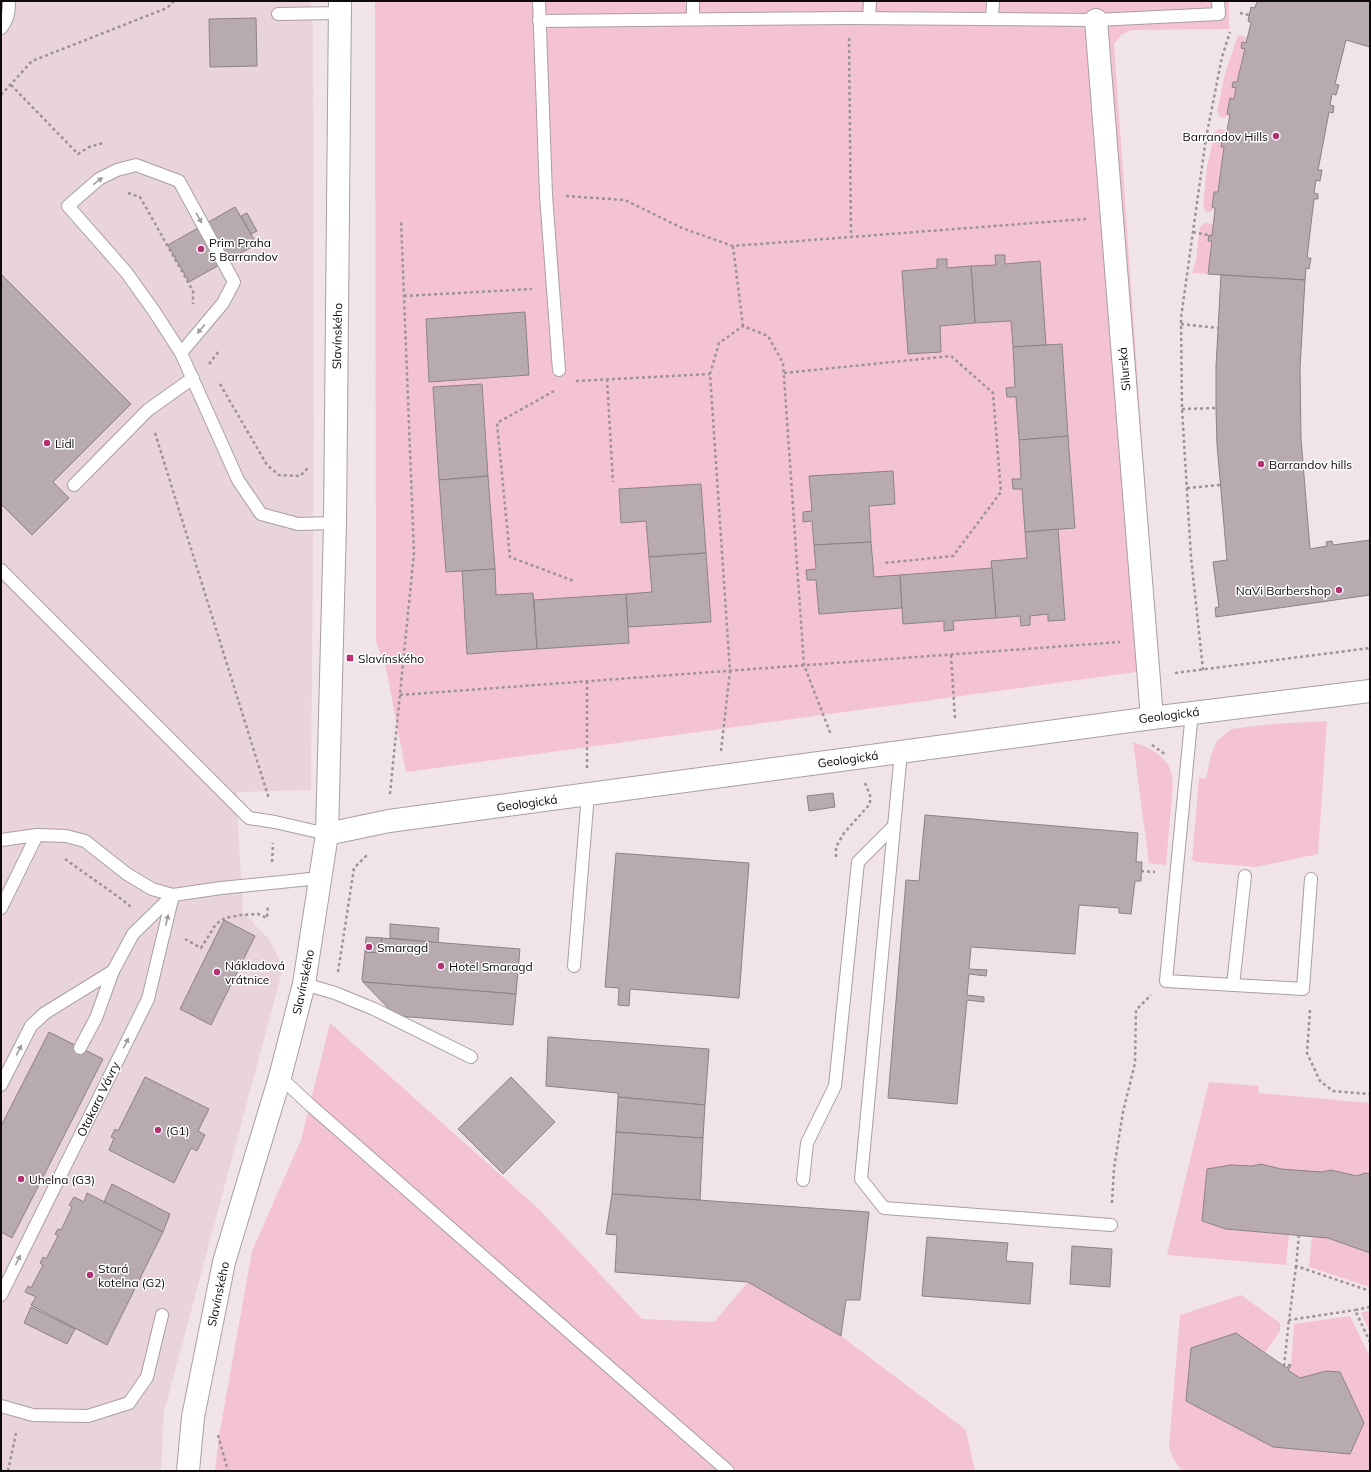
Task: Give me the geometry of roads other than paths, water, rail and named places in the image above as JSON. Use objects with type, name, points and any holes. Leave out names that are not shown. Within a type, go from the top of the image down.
[{"type":"street","name":"Slavínského","points":[[188,1471],[193,1417],[224,1262],[280,1077],[304,984],[327,834],[335,524],[340,7]]},
{"type":"street","name":"Silurská","points":[[1096,20],[1152,718]]},
{"type":"street","name":"Geologická","points":[[327,834],[389,821],[1192,712],[1370,691]]},
{"type":"lane","points":[[1,28],[5,24],[9,14],[9,1]]},
{"type":"lane","points":[[539,1],[546,195],[558,370]]},
{"type":"lane","points":[[693,1],[693,20]]},
{"type":"lane","points":[[869,18],[870,1]]},
{"type":"lane","points":[[992,19],[993,1]]},
{"type":"lane","points":[[539,21],[849,18],[1096,20],[1219,14],[1218,1]]},
{"type":"lane","points":[[278,14],[340,7]]},
{"type":"lane","points":[[181,353],[223,303],[234,282],[179,181],[136,165],[117,170],[99,179],[68,206],[126,272],[154,311],[181,353],[238,480],[261,514],[298,524],[335,524]]},
{"type":"lane","points":[[74,485],[148,410],[193,378]]},
{"type":"lane","points":[[1,570],[249,818],[275,822],[327,834]]},
{"type":"lane","points":[[1192,712],[1166,981],[1303,989],[1311,879]]},
{"type":"lane","points":[[901,752],[861,1179],[884,1208],[1112,1225]]},
{"type":"lane","points":[[574,966],[588,794]]},
{"type":"lane","points":[[804,1180],[807,1143],[835,1086],[858,862],[894,826]]},
{"type":"lane","points":[[1,840],[37,835],[66,836],[85,841],[128,874],[152,889],[173,895],[221,888],[320,878]]},
{"type":"lane","points":[[1,908],[37,835]]},
{"type":"lane","points":[[1233,985],[1245,876]]},
{"type":"lane","points":[[80,1048],[96,1018],[113,971],[134,934],[173,895]]},
{"type":"lane","name":"Otakara Vávry","points":[[1,1294],[148,999],[173,895]]},
{"type":"lane","points":[[1,1085],[31,1026],[45,1013],[113,971]]},
{"type":"lane","points":[[304,984],[335,993],[374,1009],[471,1057]]},
{"type":"lane","points":[[280,1077],[310,1105],[728,1471]]},
{"type":"lane","points":[[1,1406],[33,1414],[88,1416],[129,1403],[147,1377],[162,1316]]},
{"type":"place","name":"Barrandov Hills","points":[[1276,136]]},
{"type":"place","name":"Prim Praha 5 Barrandov","points":[[201,249]]},
{"type":"place","name":"Lidl","points":[[47,443]]},
{"type":"place","name":"Barrandov hills","points":[[1261,464]]},
{"type":"place","name":"NaVi Barbershop","points":[[1339,590]]},
{"type":"place","name":"Slavínského","points":[[350,658]]},
{"type":"place","name":"Smaragd","points":[[369,947]]},
{"type":"place","name":"Hotel Smaragd","points":[[441,966]]},
{"type":"place","name":"Nákladová vrátnice","points":[[217,972]]},
{"type":"place","name":"(G1)","points":[[158,1130]]},
{"type":"place","name":"Uhelna (G3)","points":[[21,1179]]},
{"type":"place","name":"Stará kotelna (G2)","points":[[90,1275]]}]
